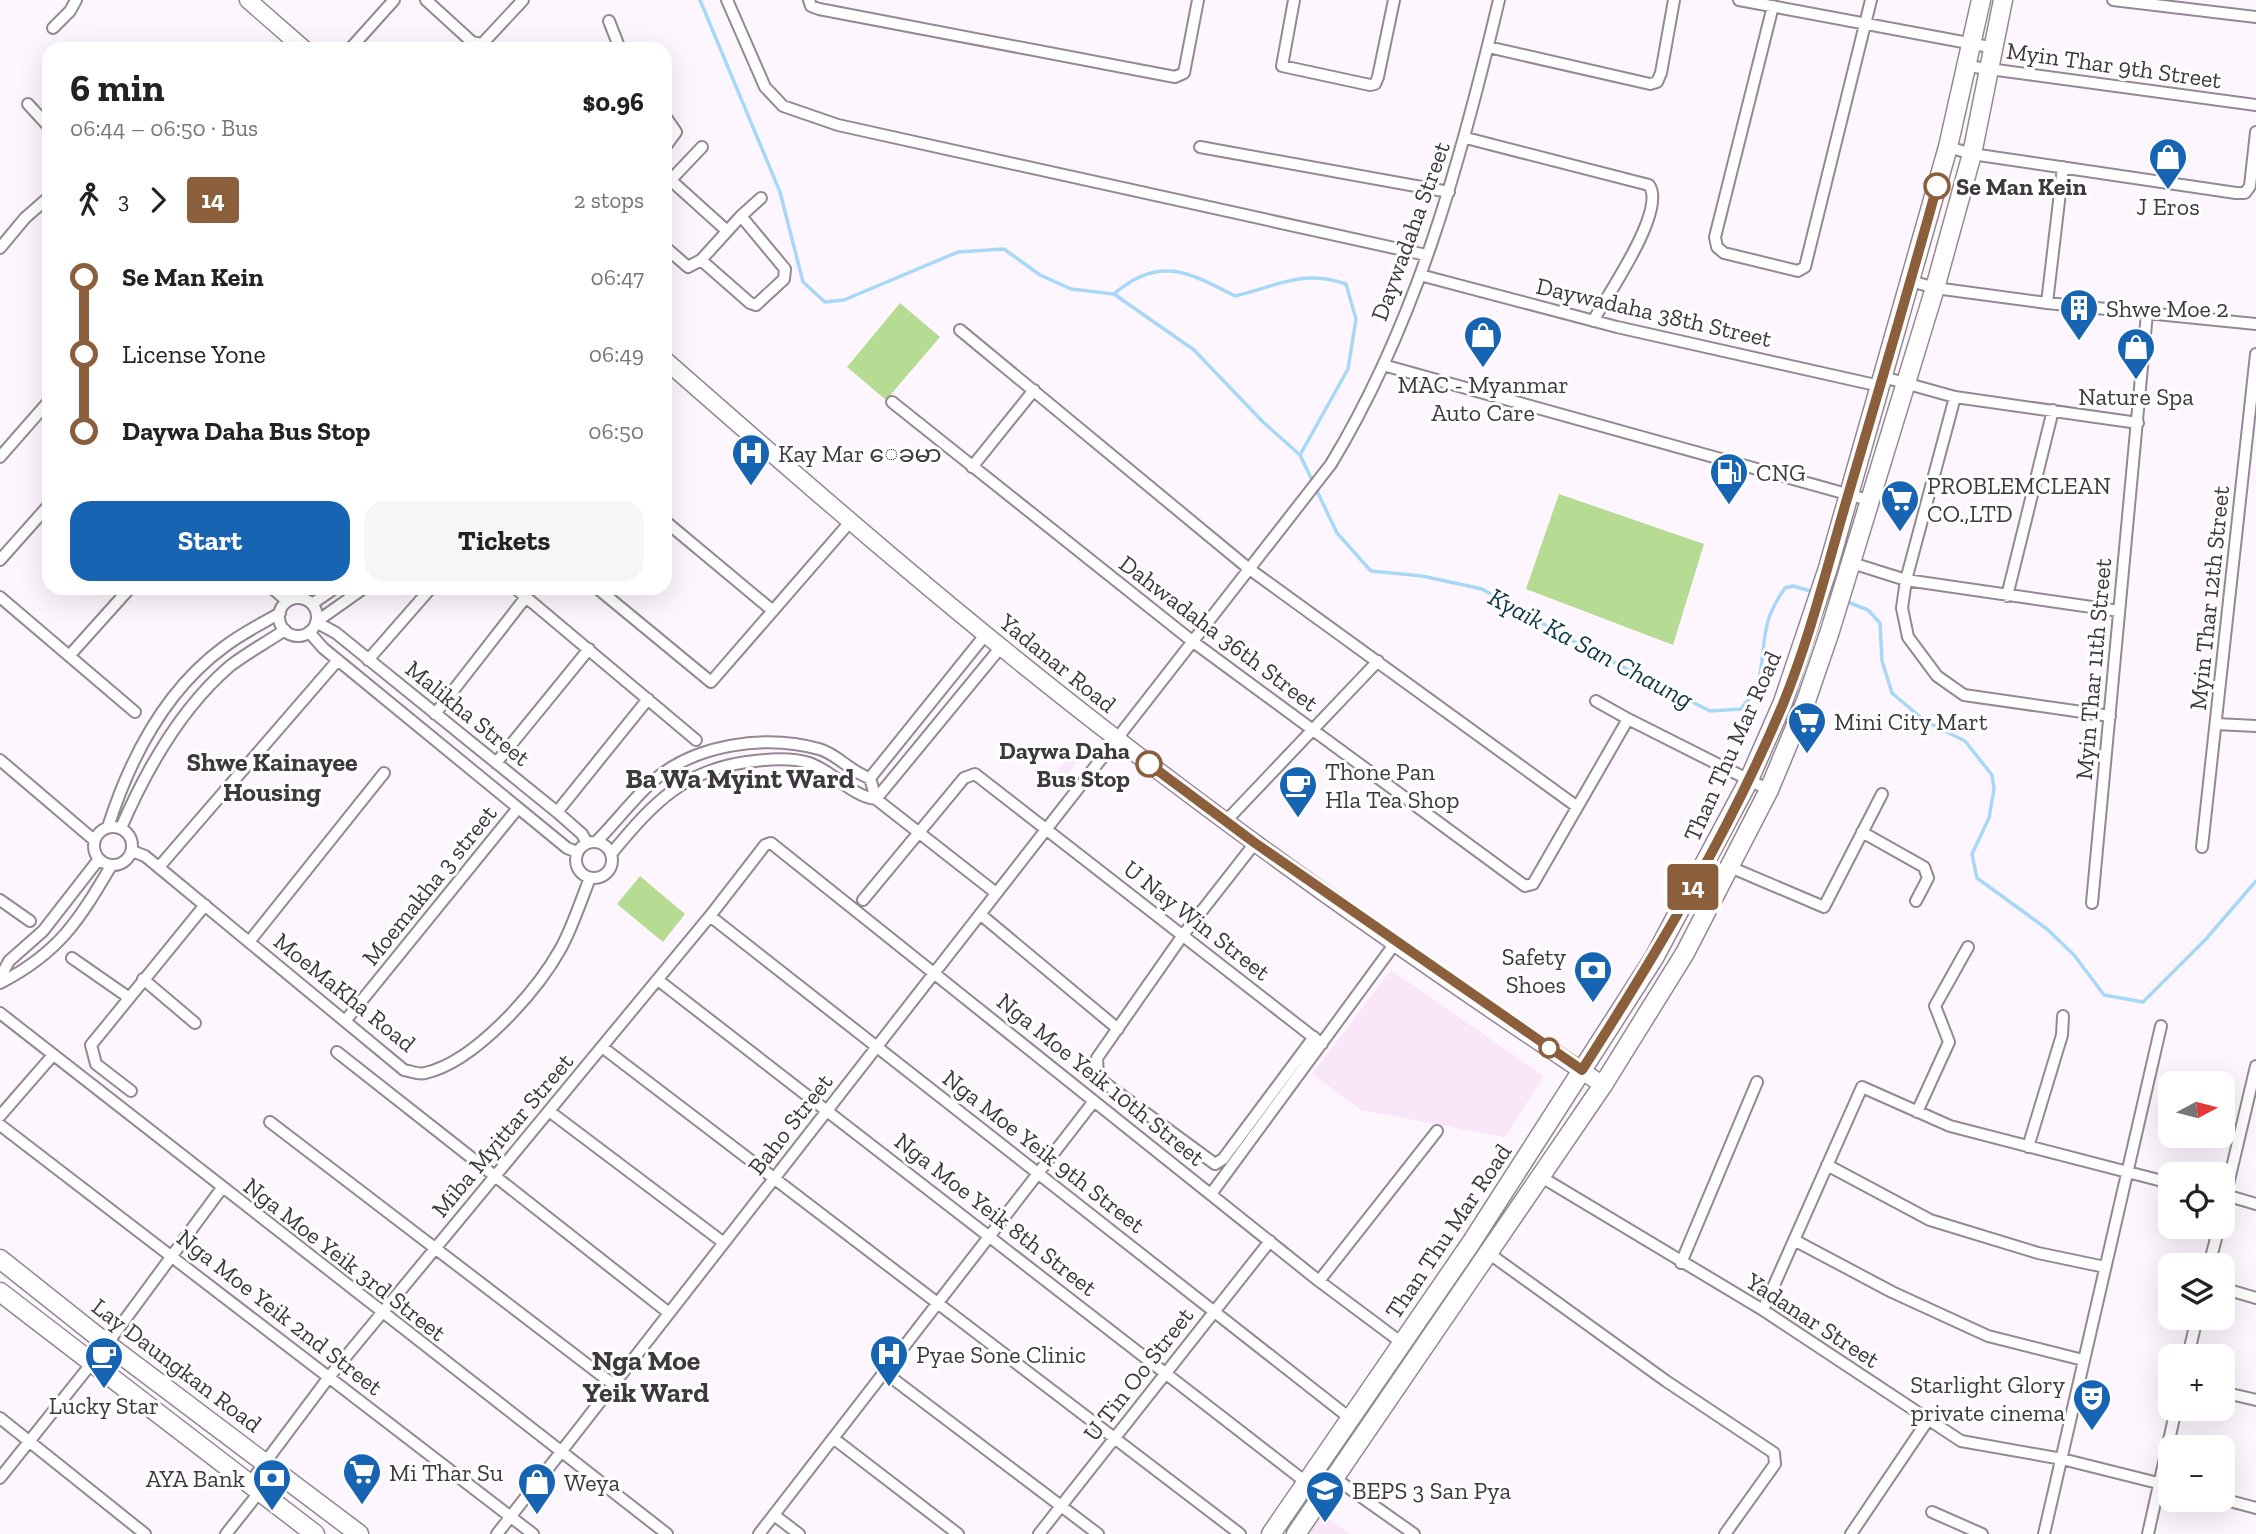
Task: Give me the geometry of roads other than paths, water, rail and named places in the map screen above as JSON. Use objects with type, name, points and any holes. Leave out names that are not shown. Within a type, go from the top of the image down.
[{"type":"main road","points":[[248,0],[296,42]]},
{"type":"main road","name":"Than Thu Mar Road","points":[[1271,1534],[1402,1343],[1654,958],[1748,782],[1783,702],[1828,568],[1948,147],[1981,0]]},
{"type":"main road","name":"Than Thu Mar Road","points":[[1296,1534],[1538,1175],[1603,1084],[1685,953],[1769,790],[1806,701],[1872,501],[1972,154],[2004,0]]},
{"type":"main road","name":"Yadanar Road","points":[[672,366],[850,522],[1116,739],[1225,822],[1603,1084]]},
{"type":"main road","name":"Lay Daungkan Road","points":[[0,1259],[107,1344],[359,1534]]},
{"type":"main road","name":"Lay Daungkan Road","points":[[0,1292],[315,1534]]},
{"type":"main road","points":[[1309,1480],[1332,1484]]},
{"type":"street","points":[[53,28],[70,12],[76,0]]},
{"type":"street","points":[[355,42],[394,0]]},
{"type":"street","points":[[426,0],[472,42]]},
{"type":"street","points":[[484,42],[523,0]]},
{"type":"street","points":[[727,0],[765,87],[783,106],[838,125],[1426,255]]},
{"type":"street","points":[[809,0],[811,6],[819,9],[1175,77],[1184,73],[1198,0]]},
{"type":"street","points":[[1294,0],[1282,65],[1370,85],[1375,84],[1378,77],[1394,0]]},
{"type":"street","name":"Daywadaha Street","points":[[1248,568],[1331,464],[1361,414],[1383,365],[1420,275],[1449,192],[1466,138],[1499,0]]},
{"type":"street","points":[[1488,47],[1650,84],[1657,82],[1661,73],[1674,0]]},
{"type":"street","points":[[1739,0],[1995,48]]},
{"type":"street","points":[[1773,6],[1715,237],[1717,247],[1724,253],[1790,271],[1805,267],[1867,25],[1871,0]]},
{"type":"street","points":[[2113,0],[2256,17]]},
{"type":"street","points":[[609,21],[617,42]]},
{"type":"street","name":"Myin Thar 9th Street","points":[[1967,66],[2256,105]]},
{"type":"street","points":[[28,104],[42,119]]},
{"type":"street","points":[[1948,147],[1972,154],[2245,193],[2250,186],[2256,132]]},
{"type":"street","points":[[1466,138],[1649,185],[1654,199],[1643,232],[1593,321]]},
{"type":"street","points":[[672,175],[702,147]]},
{"type":"street","points":[[1200,147],[1449,192]]},
{"type":"street","points":[[2047,303],[2063,167]]},
{"type":"street","points":[[672,184],[726,230]]},
{"type":"street","points":[[672,253],[688,267],[701,260],[726,230],[761,198]]},
{"type":"street","points":[[0,248],[25,218],[42,203]]},
{"type":"street","points":[[701,260],[753,305],[775,290],[784,279],[783,263],[741,216]]},
{"type":"street","name":"Daywadaha 38th Street","points":[[1420,275],[1593,321],[1882,382],[1955,397],[2138,423]]},
{"type":"street","points":[[1911,281],[1935,288],[2047,303],[2256,324]]},
{"type":"street","name":"Myin Thar 11th Street","points":[[2092,903],[2147,313]]},
{"type":"street","points":[[960,330],[1248,568],[1577,806],[1628,719]]},
{"type":"street","name":"Myin Thar 12th Street","points":[[2202,847],[2256,354]]},
{"type":"street","points":[[1383,365],[1872,501]]},
{"type":"street","points":[[972,467],[1034,390]]},
{"type":"street","points":[[1955,397],[1906,580],[1902,608],[1908,637],[1937,676],[1964,695],[2110,716]]},
{"type":"street","name":"Dahwadaha 36th Street","points":[[892,402],[1192,641],[1528,886],[1533,884],[1577,806]]},
{"type":"street","points":[[0,457],[42,409]]},
{"type":"street","points":[[2007,596],[2053,410]]},
{"type":"street","points":[[0,560],[42,513]]},
{"type":"street","points":[[605,595],[711,682],[850,522]]},
{"type":"street","points":[[672,527],[773,611]]},
{"type":"street","points":[[1116,739],[1248,568]]},
{"type":"street","points":[[1851,568],[1906,580],[2119,611]]},
{"type":"street","points":[[69,656],[124,595]]},
{"type":"street","points":[[280,595],[287,601]]},
{"type":"street","points":[[312,604],[325,595]]},
{"type":"street","points":[[280,613],[285,630],[296,636],[309,632],[316,622],[354,595]]},
{"type":"street","points":[[368,660],[425,595]]},
{"type":"street","points":[[524,595],[696,740]]},
{"type":"street","points":[[0,597],[135,712]]},
{"type":"street","points":[[435,714],[526,597]]},
{"type":"street","points":[[111,866],[99,859],[94,852],[94,841],[108,827],[124,778],[150,727],[223,648],[280,613],[287,601],[303,598],[312,604],[316,622]]},
{"type":"street","name":"Malikha Street","points":[[316,622],[336,633],[592,842]]},
{"type":"street","points":[[121,828],[134,798],[171,736],[199,697],[231,666],[285,630]]},
{"type":"street","name":"Malikha Street","points":[[309,632],[338,660],[518,808],[567,848],[577,852]]},
{"type":"street","points":[[870,778],[986,634]]},
{"type":"street","points":[[876,799],[1001,647]]},
{"type":"street","points":[[496,763],[589,649]]},
{"type":"street","points":[[159,867],[338,660]]},
{"type":"street","points":[[1225,822],[1378,662]]},
{"type":"street","points":[[557,812],[648,699]]},
{"type":"street","points":[[1596,701],[1748,782],[1769,790]]},
{"type":"street","points":[[2216,724],[2256,726]]},
{"type":"street","name":"Baho Street","points":[[497,1534],[1116,739]]},
{"type":"street","points":[[876,799],[870,778],[823,750],[793,743],[755,742],[719,749],[684,763],[653,781],[592,842],[577,852],[576,865],[590,877],[601,877],[609,870],[611,854],[649,808],[679,784],[708,769],[772,759],[810,763],[876,799],[996,893]]},
{"type":"street","points":[[0,760],[94,841]]},
{"type":"street","points":[[249,942],[384,773]]},
{"type":"street","name":"U Nay Win Street","points":[[918,832],[970,774],[981,777],[1318,1040]]},
{"type":"street","points":[[1730,867],[1824,907],[1882,794]]},
{"type":"street","name":"Moemakha 3 street","points":[[346,1020],[518,808]]},
{"type":"street","points":[[0,984],[54,949],[83,912],[111,866],[124,862],[132,851],[131,838],[121,828],[108,827]]},
{"type":"street","points":[[863,900],[918,832]]},
{"type":"street","points":[[1862,832],[1924,867],[1928,878],[1916,901]]},
{"type":"street","points":[[592,842],[611,854]]},
{"type":"street","points":[[1255,843],[1183,936],[1097,1058],[1098,1078],[1215,1164],[1223,1159],[1396,942]]},
{"type":"street","name":"Miba Myittar Street","points":[[226,1534],[329,1377],[658,980],[765,845],[776,845]]},
{"type":"street","name":"Nga Moe Yeik 10th Street","points":[[776,845],[1319,1281],[1402,1343]]},
{"type":"street","name":"MoeMaKha Road","points":[[132,851],[145,856],[159,867],[404,1070],[423,1074],[446,1065],[494,1032],[532,991],[562,947],[590,877]]},
{"type":"street","points":[[0,978],[9,961],[43,930],[99,859]]},
{"type":"street","points":[[0,900],[30,921]]},
{"type":"street","points":[[131,1091],[96,1064],[91,1045],[205,905]]},
{"type":"street","points":[[980,914],[1118,1029]]},
{"type":"street","name":"Nga Moe Yeik 9th Street","points":[[710,916],[1351,1419]]},
{"type":"street","points":[[1917,1111],[1949,1042],[1935,1006],[1968,947]]},
{"type":"street","points":[[72,958],[128,997]]},
{"type":"street","points":[[143,979],[195,1023]]},
{"type":"street","name":"Nga Moe Yeik 8th Street","points":[[658,980],[1309,1480]]},
{"type":"street","name":"Nga Moe Yeik 3rd Street","points":[[0,1013],[381,1314],[667,1534]]},
{"type":"street","points":[[2028,1147],[2062,1035],[2063,1016]]},
{"type":"street","points":[[2044,1534],[2161,1026]]},
{"type":"street","points":[[1211,1194],[1318,1040]]},
{"type":"street","points":[[602,1047],[1240,1534]]},
{"type":"street","points":[[337,1052],[669,1313]]},
{"type":"street","points":[[0,1116],[53,1055]]},
{"type":"street","points":[[2232,1162],[2256,1066]]},
{"type":"street","points":[[1681,1263],[1757,1082]]},
{"type":"street","points":[[1763,1310],[1862,1087],[1950,1126],[2158,1180]]},
{"type":"street","points":[[759,1534],[1094,1101]]},
{"type":"street","points":[[549,1111],[724,1243]]},
{"type":"street","points":[[270,1122],[614,1385]]},
{"type":"street","name":"Nga Moe Yeik 2nd Street","points":[[0,1125],[174,1255],[533,1534]]},
{"type":"street","points":[[1319,1281],[1437,1130]]},
{"type":"street","points":[[1827,1165],[1930,1220],[2038,1253],[2105,1267]]},
{"type":"street","name":"Yadanar Street","points":[[1538,1175],[1763,1310],[1961,1441],[2062,1460],[2158,1483]]},
{"type":"street","points":[[0,1478],[107,1344],[222,1188]]},
{"type":"street","points":[[2235,1198],[2256,1204]]},
{"type":"street","points":[[1794,1240],[1892,1292],[1988,1336],[2083,1360]]},
{"type":"street","name":"U Tin Oo Street","points":[[1039,1534],[1270,1241]]},
{"type":"street","points":[[1487,1252],[1666,1381],[1774,1453],[1775,1464],[1726,1534]]},
{"type":"street","points":[[2235,1292],[2256,1298]]},
{"type":"street","points":[[884,1373],[1098,1534]]},
{"type":"street","points":[[2235,1395],[2256,1401]]},
{"type":"street","points":[[0,1418],[145,1534]]},
{"type":"street","points":[[1851,1534],[1928,1420]]},
{"type":"street","points":[[832,1438],[958,1534]]},
{"type":"street","points":[[1332,1484],[1414,1534]]},
{"type":"street","points":[[2235,1502],[2256,1508]]},
{"type":"street","points":[[2148,1534],[2158,1505]]},
{"type":"street","points":[[1933,1512],[1982,1534]]},
{"type":"street","points":[[774,1515],[799,1534]]},
{"type":"waterway","name":"Kyaik Ka San Chaung","points":[[700,0],[780,192],[803,282],[825,302],[844,300],[958,252],[1004,249],[1040,275],[1071,289],[1114,294],[1194,350],[1263,422],[1300,455],[1313,482]]},
{"type":"waterway","points":[[1114,294],[1145,274],[1159,271],[1188,275],[1235,296],[1303,279],[1316,278],[1346,284],[1356,319],[1348,369],[1300,455]]},
{"type":"waterway","name":"Kyaik Ka San Chaung","points":[[1316,489],[1337,533],[1371,571],[1422,576],[1482,589],[1582,646],[1710,711],[1741,709],[1756,690],[1770,614],[1785,588],[1793,586],[1814,592]]},
{"type":"waterway","name":"Kyaik Ka San Chaung","points":[[1845,601],[1868,610],[1880,623],[1882,661],[1892,693],[1925,721],[1965,741],[1992,775],[1994,789],[1989,818],[1972,854],[1977,878],[2047,929],[2074,955],[2104,995],[2143,1002],[2206,939],[2256,881]]},
{"type":"place","name":"Se Man Kein","points":[[1937,186]]},
{"type":"place","name":"J Eros","points":[[2168,191]]},
{"type":"place","name":"Shwe Moe 2","points":[[2079,342]]},
{"type":"place","name":"MAC - Myanmar Auto Care","points":[[1483,369]]},
{"type":"place","name":"Nature Spa","points":[[2136,381]]},
{"type":"place","name":"Kay Mar ေခမာ","points":[[751,487]]},
{"type":"place","name":"CNG","points":[[1729,506]]},
{"type":"place","name":"PROBLEMCLEAN CO.,LTD","points":[[1900,533]]},
{"type":"place","name":"Mini City Mart","points":[[1807,755]]},
{"type":"place","name":"Daywa Daha Bus Stop","points":[[1149,764]]},
{"type":"place","name":"Thone Pan Hla Tea Shop","points":[[1298,819]]},
{"type":"place","name":"Safety Shoes","points":[[1593,1004]]},
{"type":"place","name":"Pyae Sone Clinic","points":[[889,1388]]},
{"type":"place","name":"Lucky Star","points":[[104,1390]]},
{"type":"place","name":"Starlight Glory private cinema","points":[[2092,1432]]},
{"type":"place","name":"Mi Thar Su","points":[[362,1506]]},
{"type":"place","name":"AYA Bank","points":[[272,1512]]},
{"type":"place","name":"Weya","points":[[537,1516]]},
{"type":"place","name":"BEPS 3 San Pya","points":[[1325,1524]]},
{"type":"district","name":"Shwe Kainayee Housing","points":[[272,777]]},
{"type":"district","name":"Ba Wa Myint Ward","points":[[740,778]]},
{"type":"district","name":"Nga Moe Yeik Ward","points":[[646,1376]]}]
